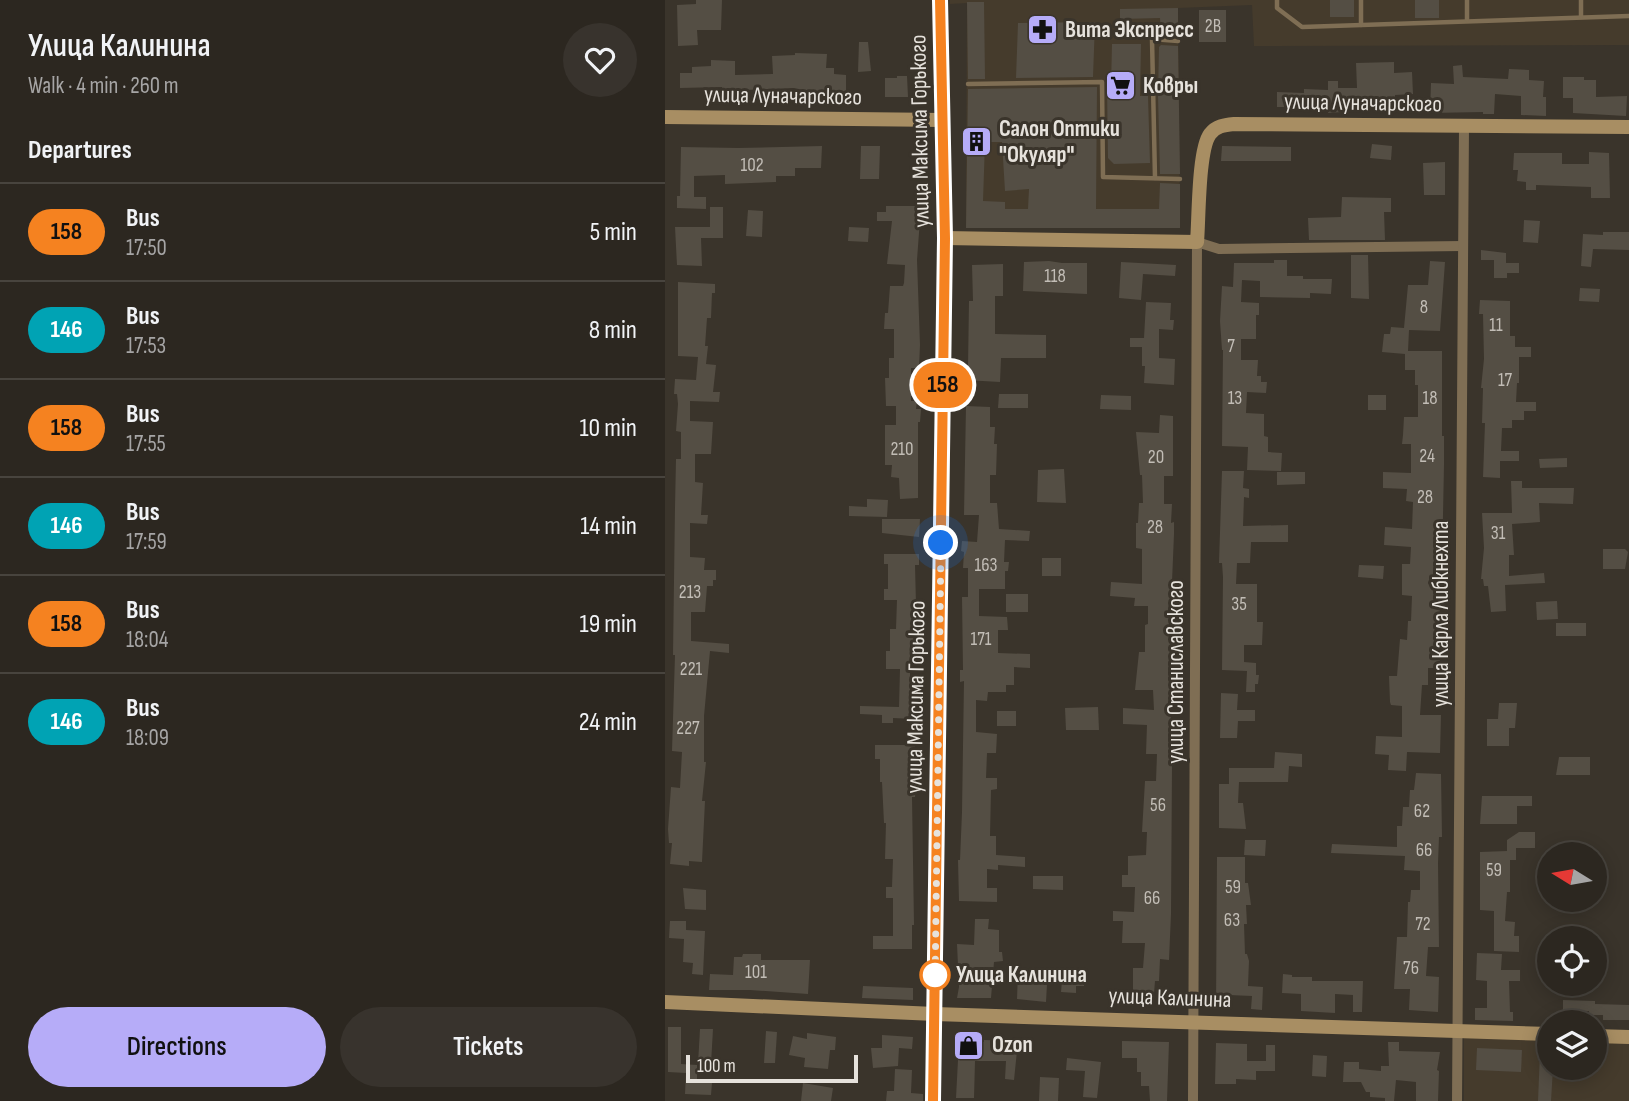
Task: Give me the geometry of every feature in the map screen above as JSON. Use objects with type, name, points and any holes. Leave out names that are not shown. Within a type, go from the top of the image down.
[{"type":"street","name":"улица Максима Горького","points":[[933,1101],[945,238],[940,0]]},
{"type":"street","name":"улица Луначарского","points":[[665,117],[943,120]]},
{"type":"street","name":"улица Луначарского","points":[[1197,242],[1203,154],[1211,132],[1220,126],[1629,128]]},
{"type":"street","name":"улица Карла Либкнехта","points":[[1457,1101],[1464,127]]},
{"type":"street","points":[[945,238],[1197,242],[1219,249],[1463,246]]},
{"type":"street","name":"улица Станиславского","points":[[1193,1101],[1197,242]]},
{"type":"street","name":"улица Калинина","points":[[665,1002],[935,1014],[1537,1033]]},
{"type":"street","points":[[1607,1036],[1629,1037]]},
{"type":"lane","points":[[1277,0],[1277,8],[1302,27],[1629,16]]},
{"type":"lane","points":[[1361,0],[1361,25]]},
{"type":"lane","points":[[1467,0],[1467,20]]},
{"type":"lane","points":[[1581,0],[1581,17]]},
{"type":"lane","points":[[1155,178],[1152,39],[1178,41]]},
{"type":"lane","points":[[968,84],[1102,82],[1103,177],[1180,179]]},
{"type":"shaded area","points":[[950,0],[1629,0],[1629,45],[1254,46],[1252,5],[1178,8],[1180,228],[966,228],[967,3],[950,4]]},
{"type":"shaded area","points":[[1464,1035],[1537,1037],[1537,1080],[1607,1080],[1607,1039],[1629,1040],[1629,1101],[1464,1101]]},
{"type":"building","points":[[696,0],[722,0],[721,30],[697,30],[698,45],[678,46],[677,5],[696,4]]},
{"type":"building","points":[[1330,0],[1354,0],[1354,17],[1330,17]]},
{"type":"building","points":[[1415,0],[1439,0],[1439,18],[1415,18]]},
{"type":"building","points":[[967,2],[984,2],[985,79],[968,79]]},
{"type":"building","points":[[1178,8],[1178,36],[1161,35],[1160,18],[1120,19],[1120,9]]},
{"type":"building","points":[[1199,10],[1226,10],[1226,42],[1199,42]]},
{"type":"building","points":[[1095,22],[1093,77],[1016,78],[1018,23]]},
{"type":"building","points":[[859,42],[868,42],[871,71],[858,72]]},
{"type":"building","points":[[1112,44],[1141,44],[1140,96],[1148,96],[1150,163],[1114,164],[1108,158],[1107,86],[1111,86]]},
{"type":"building","points":[[1161,45],[1178,46],[1180,174],[1160,174],[1158,95]]},
{"type":"building","points":[[795,53],[827,54],[826,68],[834,68],[834,74],[846,75],[846,93],[812,92],[794,88],[722,91],[722,87],[680,88],[680,73],[692,73],[692,67],[711,66],[711,60],[735,61],[735,75],[773,74],[772,56]]},
{"type":"building","points":[[1394,62],[1394,73],[1412,72],[1413,94],[1395,95],[1395,99],[1342,102],[1343,112],[1328,113],[1328,107],[1277,107],[1277,92],[1328,90],[1328,81],[1338,81],[1338,88],[1357,88],[1356,63]]},
{"type":"building","points":[[1462,65],[1463,77],[1508,79],[1509,69],[1529,70],[1529,80],[1544,81],[1546,116],[1521,115],[1521,96],[1495,94],[1494,114],[1430,113],[1431,83],[1454,84],[1453,66]]},
{"type":"building","points":[[907,76],[908,97],[885,97],[885,78]]},
{"type":"building","points":[[1563,77],[1596,80],[1596,97],[1627,96],[1626,116],[1573,113],[1573,98],[1563,98]]},
{"type":"building","points":[[1097,87],[1096,209],[1159,209],[1160,183],[1180,184],[1180,228],[966,228],[968,89]],"holes":[[[985,142],[1002,142],[1005,191],[1029,189],[1028,209],[1005,209],[1005,202],[983,201]]]},
{"type":"building","points":[[1372,144],[1392,146],[1391,160],[1370,158]]},
{"type":"building","points":[[822,146],[821,168],[795,168],[795,176],[776,176],[776,182],[725,184],[725,175],[694,176],[694,197],[706,197],[706,209],[677,208],[677,196],[680,196],[681,147]]},
{"type":"building","points":[[861,146],[880,146],[879,179],[860,179]]},
{"type":"building","points":[[1222,146],[1291,147],[1291,161],[1221,161]]},
{"type":"building","points":[[1589,152],[1609,153],[1610,198],[1591,198],[1591,187],[1536,185],[1536,190],[1526,190],[1526,182],[1517,181],[1518,170],[1513,170],[1514,153],[1562,153],[1562,164],[1589,164]]},
{"type":"building","points":[[1445,162],[1445,195],[1424,195],[1423,163]]},
{"type":"building","points":[[1342,197],[1391,198],[1391,212],[1384,212],[1385,240],[1309,240],[1308,218],[1341,217]]},
{"type":"building","points":[[886,206],[921,206],[917,260],[919,368],[911,368],[911,401],[917,401],[916,409],[921,409],[918,422],[918,498],[900,499],[899,478],[891,477],[892,465],[885,465],[885,425],[896,425],[896,406],[886,406],[885,378],[889,378],[889,358],[894,358],[894,329],[884,329],[885,313],[888,313],[890,286],[903,286],[905,265],[887,264],[892,221],[877,221],[877,212],[886,212]]},
{"type":"building","points":[[710,207],[723,207],[723,238],[701,238],[702,266],[677,265],[675,227],[710,227]]},
{"type":"building","points":[[748,210],[763,211],[762,237],[746,236]]},
{"type":"building","points":[[1524,220],[1540,221],[1538,243],[1523,242]]},
{"type":"building","points":[[849,227],[869,228],[868,242],[848,241]]},
{"type":"building","points":[[1603,232],[1629,232],[1629,250],[1593,249],[1591,267],[1581,266],[1583,234],[1603,235]]},
{"type":"building","points":[[1481,250],[1506,253],[1506,263],[1519,263],[1519,273],[1507,273],[1507,278],[1494,278],[1494,260],[1481,260]]},
{"type":"building","points":[[1351,255],[1368,255],[1369,299],[1351,298]]},
{"type":"building","points":[[1274,260],[1287,260],[1287,276],[1332,279],[1331,294],[1310,293],[1310,298],[1260,297],[1260,281],[1242,280],[1241,302],[1259,303],[1259,315],[1256,315],[1256,339],[1241,339],[1241,360],[1258,360],[1257,376],[1261,376],[1261,382],[1267,382],[1266,393],[1247,392],[1246,413],[1264,414],[1264,436],[1268,437],[1268,452],[1282,453],[1281,471],[1247,470],[1248,447],[1222,446],[1222,286],[1233,287],[1234,263],[1274,263]]},
{"type":"building","points":[[1430,261],[1445,262],[1440,331],[1409,330],[1408,351],[1442,351],[1444,465],[1440,668],[1428,668],[1428,685],[1422,685],[1420,715],[1441,715],[1440,753],[1407,752],[1406,771],[1388,770],[1389,755],[1375,754],[1376,736],[1402,737],[1402,706],[1391,705],[1389,676],[1397,676],[1400,639],[1407,640],[1412,596],[1402,595],[1402,564],[1410,564],[1411,547],[1384,545],[1385,527],[1412,529],[1413,502],[1406,501],[1407,489],[1383,488],[1383,472],[1411,473],[1411,444],[1402,444],[1404,417],[1418,417],[1418,385],[1415,385],[1415,370],[1405,370],[1405,354],[1382,352],[1384,334],[1390,334],[1391,327],[1404,328],[1408,285],[1428,285]]},
{"type":"building","points":[[1024,262],[1087,263],[1087,294],[1023,291]]},
{"type":"building","points":[[1121,262],[1176,265],[1175,276],[1143,274],[1141,300],[1119,298]]},
{"type":"building","points":[[1003,264],[1003,296],[995,296],[995,334],[1046,335],[1046,358],[1001,358],[1000,382],[965,380],[965,367],[968,367],[969,301],[973,301],[972,265]]},
{"type":"building","points":[[678,282],[715,284],[711,318],[707,318],[705,346],[708,346],[706,364],[716,365],[713,392],[720,392],[719,402],[690,401],[690,421],[713,422],[711,454],[695,454],[695,482],[703,483],[701,515],[708,515],[707,524],[690,523],[690,557],[705,558],[704,570],[716,570],[713,586],[707,586],[705,612],[691,612],[691,641],[729,644],[729,653],[710,651],[704,716],[706,762],[702,801],[705,801],[702,862],[689,861],[689,866],[670,864],[672,843],[669,843],[668,829],[671,787],[680,788],[682,752],[672,751],[676,459],[681,459],[681,432],[676,431],[677,394],[674,394],[675,379],[696,380],[698,357],[678,356]]},
{"type":"building","points":[[1580,288],[1600,289],[1599,302],[1579,301]]},
{"type":"building","points":[[1480,300],[1510,301],[1510,336],[1515,336],[1515,347],[1531,347],[1531,357],[1519,357],[1516,402],[1536,402],[1536,411],[1524,411],[1524,420],[1512,420],[1512,428],[1502,428],[1501,451],[1519,451],[1519,461],[1500,461],[1500,478],[1483,477],[1485,423],[1482,423],[1481,388],[1484,359]]},
{"type":"building","points":[[1146,302],[1171,303],[1170,320],[1174,320],[1173,330],[1159,329],[1159,358],[1175,359],[1174,385],[1144,383],[1142,347],[1130,347],[1130,338],[1144,338]]},
{"type":"building","points":[[999,394],[1028,394],[1028,408],[998,408]]},
{"type":"building","points":[[1101,395],[1131,396],[1131,410],[1100,409]]},
{"type":"building","points":[[1368,395],[1386,395],[1386,410],[1368,410]]},
{"type":"building","points":[[966,406],[990,407],[990,427],[995,427],[994,444],[997,444],[996,475],[990,475],[990,503],[997,503],[999,529],[1030,531],[1029,541],[1005,540],[1004,562],[1009,562],[1008,571],[1005,571],[1005,589],[979,589],[979,616],[1007,617],[1008,630],[998,630],[998,653],[1030,654],[1030,668],[1014,667],[1014,685],[1006,685],[1006,692],[988,692],[987,701],[976,700],[976,732],[997,734],[996,753],[987,753],[986,778],[997,778],[997,789],[991,790],[990,836],[996,836],[996,855],[1025,857],[1025,867],[998,865],[998,870],[987,869],[987,888],[997,888],[997,902],[959,901],[964,681],[960,682],[960,670],[963,670],[962,597],[968,597],[968,568],[963,568],[964,552],[961,551],[962,541],[977,542],[979,515],[964,515]]},
{"type":"building","points":[[1160,415],[1173,416],[1173,476],[1164,476],[1164,504],[1172,504],[1171,523],[1174,522],[1170,630],[1171,914],[1169,960],[1160,959],[1159,981],[1155,981],[1153,1006],[1118,1004],[1119,993],[1133,994],[1133,968],[1143,968],[1145,943],[1122,943],[1123,921],[1113,921],[1113,911],[1134,912],[1135,887],[1122,887],[1122,875],[1128,875],[1128,856],[1146,855],[1147,832],[1142,832],[1145,781],[1156,781],[1157,754],[1146,754],[1147,725],[1123,724],[1123,708],[1154,710],[1153,690],[1135,690],[1139,652],[1145,652],[1148,606],[1134,606],[1135,598],[1110,596],[1111,582],[1142,584],[1142,549],[1136,548],[1139,503],[1143,503],[1136,432],[1159,433]]},
{"type":"building","points":[[1567,458],[1567,467],[1540,468],[1539,459]]},
{"type":"building","points":[[1064,469],[1066,503],[1037,502],[1038,470]]},
{"type":"building","points":[[1222,471],[1244,471],[1243,488],[1249,489],[1249,498],[1244,497],[1243,526],[1288,525],[1288,542],[1251,542],[1250,563],[1237,563],[1236,584],[1257,584],[1257,622],[1263,622],[1262,645],[1244,645],[1244,662],[1256,663],[1256,675],[1259,675],[1255,692],[1246,692],[1247,671],[1222,670],[1223,577],[1222,563],[1219,563]]},
{"type":"building","points":[[1277,472],[1305,472],[1305,484],[1277,485]]},
{"type":"building","points":[[1511,481],[1522,481],[1522,488],[1574,488],[1573,504],[1539,503],[1540,522],[1512,524],[1514,555],[1509,555],[1509,576],[1544,573],[1545,583],[1505,585],[1506,611],[1491,612],[1488,586],[1484,586],[1481,579],[1484,548],[1482,513],[1512,513]]},
{"type":"building","points":[[867,499],[888,500],[887,517],[849,516],[849,506],[867,507]]},
{"type":"building","points":[[882,519],[920,519],[919,537],[882,533]]},
{"type":"building","points":[[1603,549],[1625,549],[1628,552],[1625,569],[1603,569]]},
{"type":"building","points":[[884,554],[919,554],[919,565],[915,565],[917,644],[910,644],[910,682],[918,682],[915,719],[893,718],[893,723],[882,723],[882,715],[860,714],[860,706],[899,707],[900,669],[886,669],[886,651],[890,651],[890,629],[896,629],[897,600],[884,600],[884,589],[888,589],[888,564],[884,564]]},
{"type":"building","points":[[1042,558],[1061,558],[1061,576],[1042,576]]},
{"type":"building","points":[[1359,565],[1384,566],[1383,579],[1358,577]]},
{"type":"building","points":[[1006,594],[1028,594],[1028,612],[1006,612]]},
{"type":"building","points":[[1557,601],[1558,619],[1537,620],[1536,602]]},
{"type":"building","points":[[1556,623],[1586,623],[1586,636],[1556,636]]},
{"type":"building","points":[[1221,693],[1238,694],[1237,710],[1255,710],[1255,721],[1238,721],[1237,738],[1220,738]]},
{"type":"building","points":[[1499,703],[1517,703],[1515,728],[1509,728],[1509,746],[1487,746],[1487,719],[1498,719]]},
{"type":"building","points":[[1098,707],[1099,730],[1066,730],[1065,708]]},
{"type":"building","points":[[997,711],[1016,711],[1016,726],[997,726]]},
{"type":"building","points":[[875,745],[915,745],[916,783],[915,797],[912,797],[912,949],[873,949],[873,936],[893,936],[893,898],[886,898],[886,887],[892,887],[893,859],[885,859],[886,823],[880,782],[880,759],[875,759]]},
{"type":"building","points":[[1275,752],[1302,754],[1302,767],[1289,766],[1288,782],[1239,782],[1238,803],[1243,803],[1246,829],[1219,828],[1219,784],[1229,784],[1229,768],[1274,768]]},
{"type":"building","points":[[1559,757],[1590,757],[1590,775],[1556,775]]},
{"type":"building","points":[[1416,773],[1441,774],[1439,947],[1428,947],[1426,976],[1439,977],[1438,1012],[1409,1010],[1410,989],[1394,989],[1397,937],[1407,937],[1408,902],[1411,890],[1420,890],[1420,871],[1404,870],[1405,856],[1331,853],[1332,844],[1397,847],[1397,826],[1402,826],[1403,807],[1409,807],[1410,790],[1414,790]]},
{"type":"building","points":[[1482,796],[1532,796],[1532,806],[1517,806],[1517,824],[1480,824]]},
{"type":"building","points":[[1519,832],[1535,832],[1535,848],[1516,848],[1516,860],[1510,860],[1510,892],[1507,892],[1505,921],[1515,922],[1514,936],[1519,936],[1519,952],[1494,951],[1494,911],[1480,910],[1480,852],[1507,851],[1507,840]]},
{"type":"building","points":[[1245,840],[1266,840],[1265,856],[1244,855]]},
{"type":"building","points":[[1217,857],[1245,857],[1245,883],[1248,883],[1251,905],[1246,905],[1247,924],[1244,924],[1245,954],[1249,961],[1248,986],[1263,987],[1262,1010],[1251,1009],[1252,996],[1229,995],[1228,1009],[1216,1008]]},
{"type":"building","points":[[1033,876],[1063,876],[1063,890],[1033,889]]},
{"type":"building","points":[[683,888],[706,890],[706,910],[685,909]]},
{"type":"building","points":[[975,919],[989,919],[988,929],[999,930],[999,952],[1002,952],[1003,961],[994,962],[991,998],[957,998],[957,944],[974,945]]},
{"type":"building","points":[[670,921],[686,921],[686,930],[705,931],[703,975],[692,974],[693,963],[683,962],[684,939],[669,938]]},
{"type":"building","points":[[1477,953],[1502,954],[1501,970],[1520,970],[1520,981],[1509,981],[1513,1021],[1475,1020],[1475,1008],[1487,1008],[1487,981],[1476,980]]},
{"type":"building","points":[[743,954],[761,954],[761,960],[810,960],[808,994],[709,990],[710,974],[733,975],[734,957],[742,957]]},
{"type":"building","points":[[1063,968],[1085,970],[1084,986],[1076,986],[1076,993],[1061,992]]},
{"type":"building","points":[[1018,972],[1042,972],[1041,983],[1047,984],[1046,1002],[1017,999]]},
{"type":"building","points":[[1283,974],[1312,977],[1312,981],[1363,981],[1362,1012],[1353,1012],[1353,995],[1335,994],[1335,1013],[1301,1011],[1301,994],[1282,993]]},
{"type":"building","points":[[863,986],[913,988],[913,1000],[862,998]]},
{"type":"building","points":[[1563,1000],[1629,1005],[1629,1020],[1607,1020],[1607,1010],[1563,1010]]},
{"type":"building","points":[[668,1027],[681,1027],[681,1064],[697,1065],[697,1082],[712,1083],[711,1095],[685,1094],[686,1073],[668,1072]]},
{"type":"building","points":[[700,1029],[713,1029],[711,1064],[698,1064]]},
{"type":"building","points":[[766,1031],[777,1032],[775,1063],[764,1063]]},
{"type":"building","points":[[807,1033],[836,1037],[835,1050],[830,1050],[828,1069],[804,1067],[805,1058],[789,1055],[793,1036],[807,1039]]},
{"type":"building","points":[[882,1035],[913,1037],[912,1049],[899,1048],[898,1066],[873,1068],[871,1048],[882,1048]]},
{"type":"building","points":[[959,1041],[1018,1041],[1014,1080],[1005,1079],[1006,1061],[975,1061],[974,1098],[956,1098]]},
{"type":"building","points":[[1122,1041],[1169,1042],[1167,1101],[1150,1101],[1149,1086],[1141,1086],[1137,1058],[1122,1058]]},
{"type":"building","points":[[1388,1042],[1399,1042],[1399,1051],[1440,1052],[1437,1070],[1438,1101],[1416,1101],[1416,1082],[1396,1080],[1394,1101],[1385,1101],[1385,1098],[1370,1097],[1370,1092],[1366,1092],[1361,1082],[1343,1082],[1344,1062],[1359,1062],[1359,1069],[1381,1071],[1381,1066],[1389,1066]]},
{"type":"building","points":[[1216,1043],[1247,1044],[1247,1061],[1266,1061],[1266,1045],[1275,1045],[1275,1071],[1256,1071],[1256,1080],[1236,1079],[1236,1084],[1215,1084]]},
{"type":"building","points":[[1477,1048],[1522,1050],[1521,1072],[1476,1070]]},
{"type":"building","points":[[1313,1055],[1327,1056],[1326,1077],[1312,1076]]},
{"type":"building","points":[[1067,1058],[1101,1062],[1097,1098],[1083,1097],[1085,1071],[1066,1070]]},
{"type":"building","points":[[895,1069],[912,1070],[911,1093],[923,1094],[923,1101],[886,1101],[887,1091],[894,1091]]},
{"type":"building","points":[[1040,1077],[1059,1078],[1058,1101],[1039,1101]]},
{"type":"building","points":[[1539,1080],[1552,1080],[1551,1101],[1538,1101]]},
{"type":"building","points":[[803,1083],[833,1088],[831,1101],[801,1101]]},
{"type":"bus line","name":"158","points":[[933,1101],[945,238],[940,0]]},
{"type":"place","name":"Вита Экспресс","points":[[1042,30]]},
{"type":"place","name":"Ковры","points":[[1120,86]]},
{"type":"place","name":"Салон Оптики \"Окуляр\"","points":[[976,142]]},
{"type":"place","name":"Улица Калинина","points":[[935,975]]},
{"type":"place","name":"Ozon","points":[[969,1045]]},
{"type":"route","points":[[935,975],[935,986],[941,543]]}]
